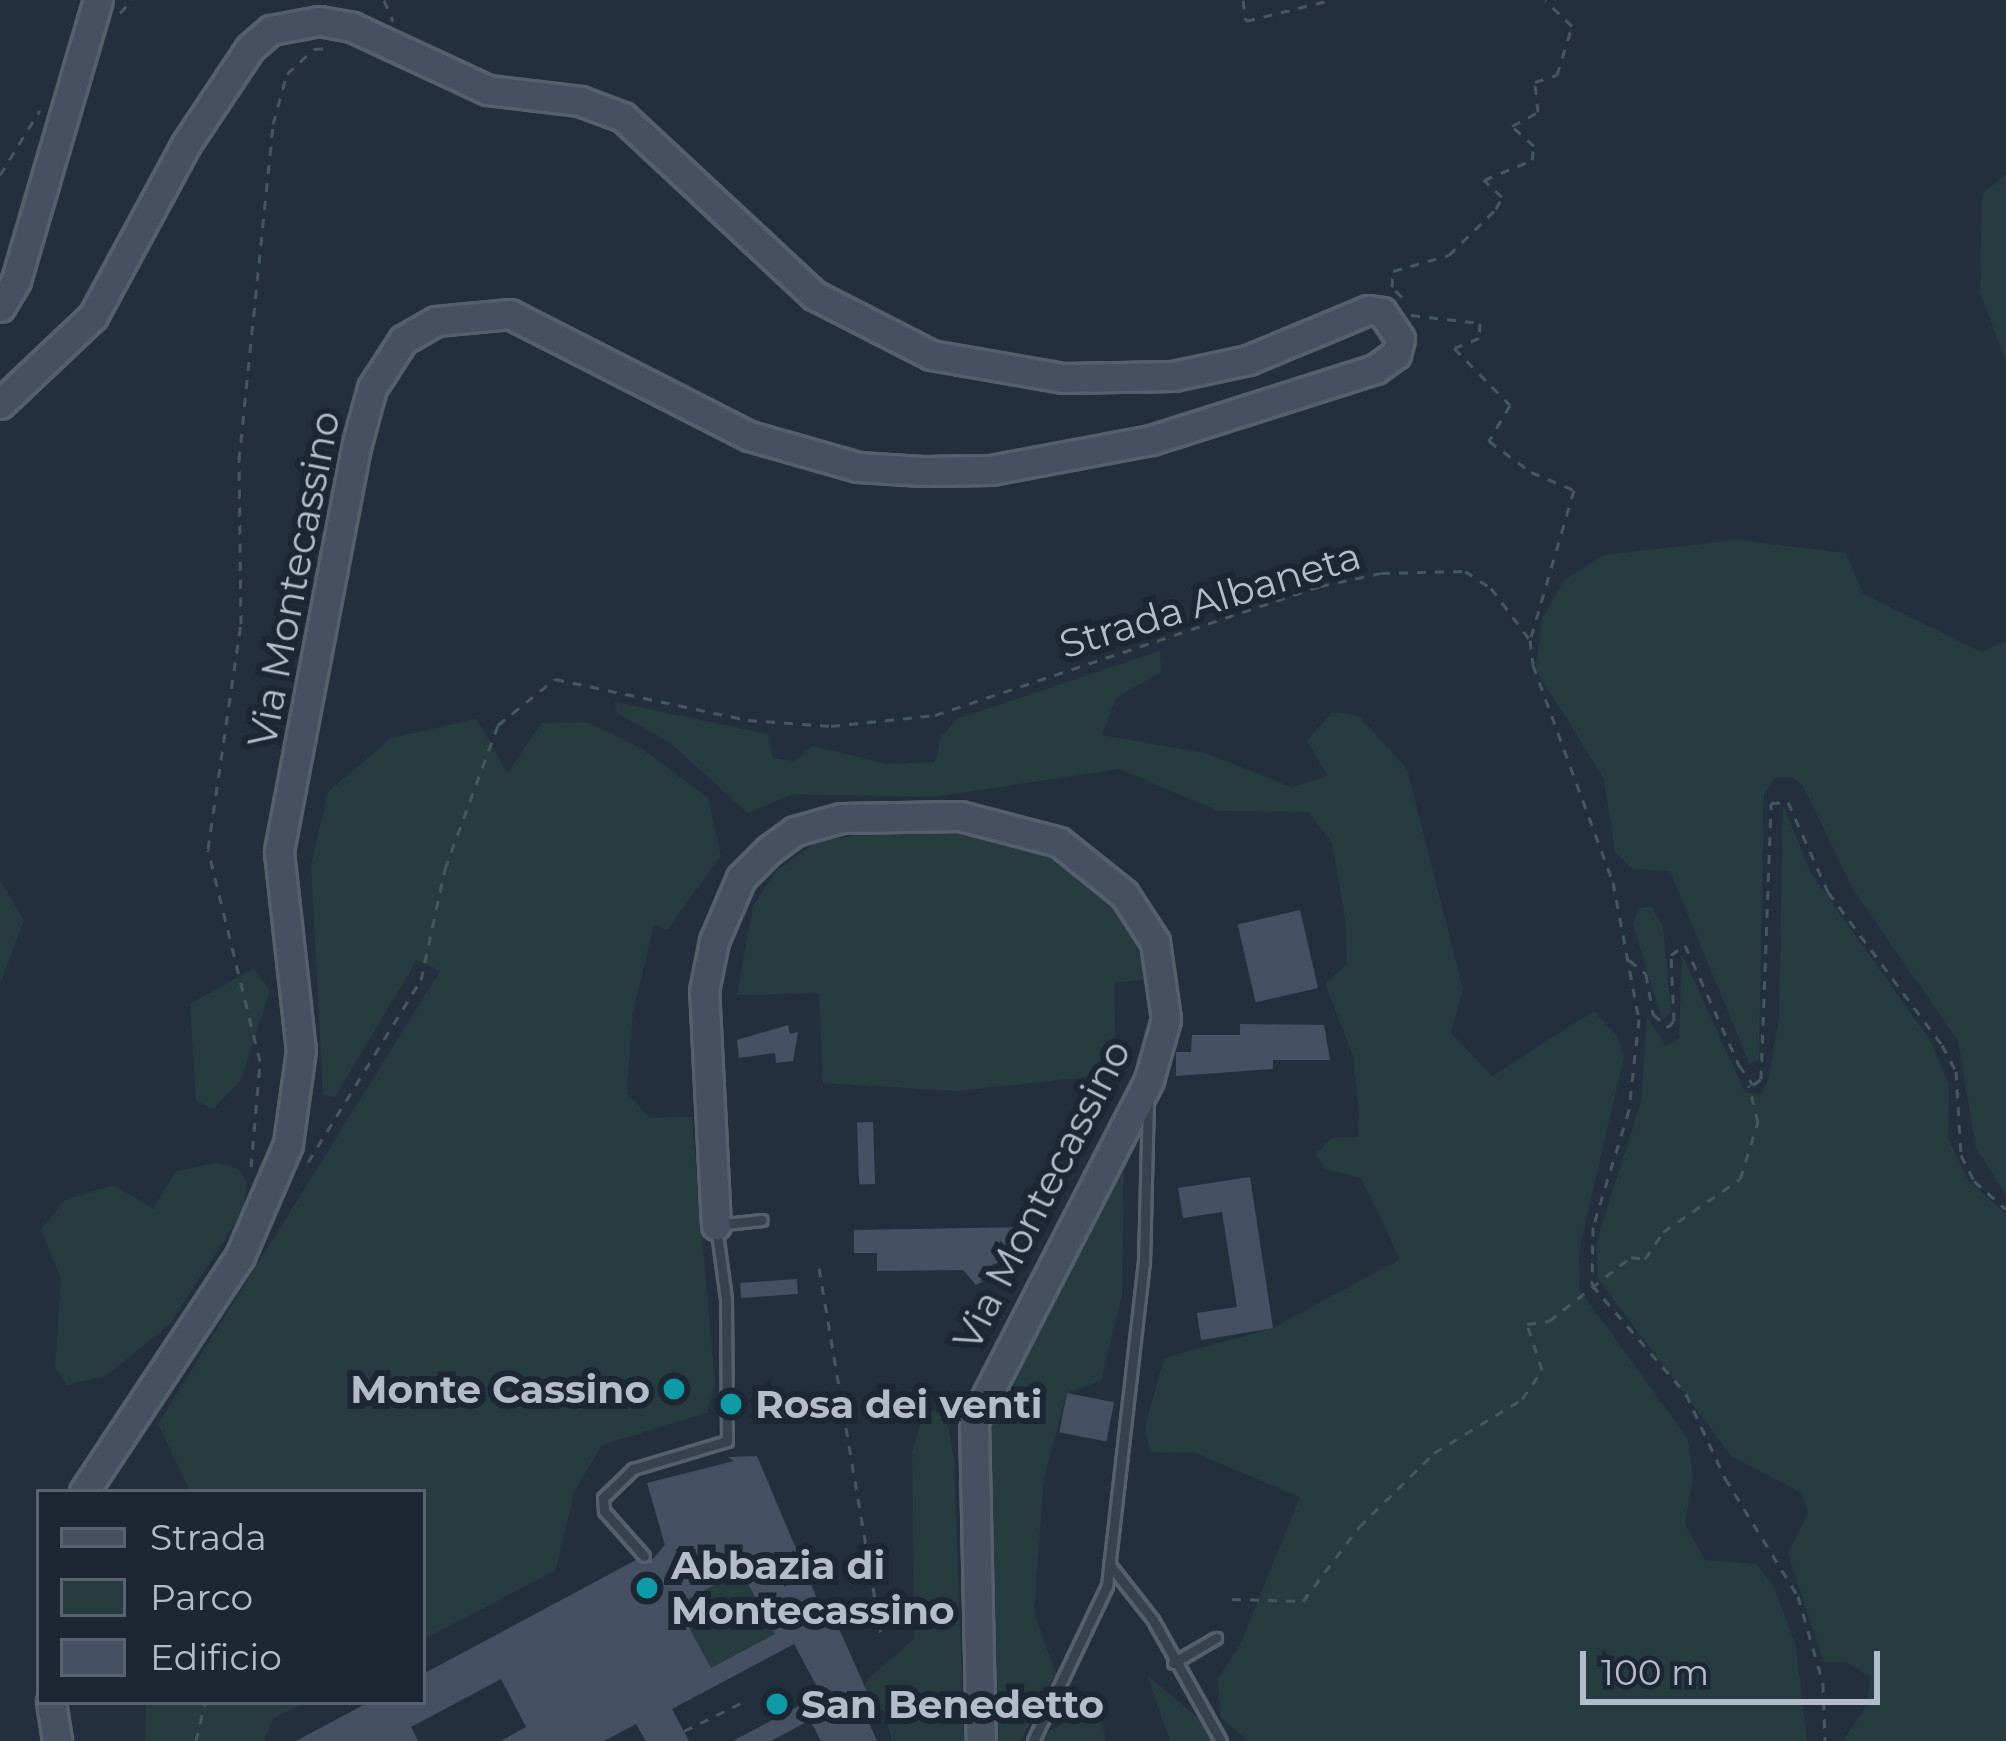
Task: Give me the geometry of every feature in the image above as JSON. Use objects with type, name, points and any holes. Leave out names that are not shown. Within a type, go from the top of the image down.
[{"type":"street","points":[[0,307],[16,280],[98,0]]},
{"type":"street","name":"Via Montecassino","points":[[0,404],[93,316],[186,144],[250,48],[291,23],[357,30],[488,90],[580,100],[623,117],[814,295],[931,356],[1063,378],[1172,376],[1248,360],[1367,310],[1382,312],[1400,339],[1396,354],[1375,369],[1151,440],[991,470],[922,471],[858,467],[749,436],[510,314],[436,321],[404,340],[372,388],[356,447],[279,852],[302,1050],[300,1091],[275,1180],[240,1256],[85,1489]]},
{"type":"street","name":"Via Montecassino","points":[[716,1225],[701,1051],[714,940],[741,878],[794,831],[873,815],[960,816],[1030,830],[1089,859],[1141,916],[1163,970],[1166,1019],[1149,1080],[974,1420],[981,1741]]},
{"type":"street","points":[[51,1705],[57,1741]]},
{"type":"lane","points":[[1033,1741],[1072,1667],[1109,1564],[1144,1263],[1149,1080]]},
{"type":"lane","points":[[644,1556],[604,1511],[607,1488],[632,1469],[727,1441],[716,1225],[762,1220]]},
{"type":"lane","points":[[1109,1564],[1153,1620],[1173,1664],[1220,1741]]},
{"type":"lane","points":[[1173,1664],[1216,1638]]},
{"type":"path","points":[[1243,0],[1246,21],[1330,0]]},
{"type":"path","points":[[1531,640],[1574,490],[1531,472],[1489,441],[1510,405],[1454,354],[1479,338],[1480,323],[1407,317],[1396,304],[1404,295],[1392,286],[1393,271],[1449,255],[1496,209],[1502,197],[1484,180],[1532,160],[1534,146],[1513,126],[1538,112],[1535,82],[1557,75],[1570,34],[1545,0]]},
{"type":"path","points":[[275,1180],[250,1178],[260,1060],[208,848],[241,625],[239,460],[272,124],[287,74],[302,57],[360,47],[357,30]]},
{"type":"path","points":[[0,175],[44,100]]},
{"type":"path","name":"Strada Albaneta","points":[[305,1167],[421,980],[446,868],[498,724],[555,680],[748,720],[831,726],[935,715],[1320,586],[1431,569],[1465,572],[1491,588],[1531,640],[1533,665],[1612,882],[1628,960],[1637,1059],[1593,1227],[1592,1285]]},
{"type":"path","points":[[1748,1081],[1755,1084],[1764,1070],[1771,803],[1779,798],[1792,805],[1828,892],[1942,1045],[1956,1071],[1961,1155],[1974,1181],[2006,1209]]},
{"type":"path","points":[[1232,1599],[1303,1601],[1359,1527],[1434,1453],[1522,1400],[1542,1370],[1528,1324],[1549,1321],[1592,1285],[1620,1273],[1631,1257],[1645,1259],[1663,1232],[1740,1179],[1758,1122],[1748,1081],[1685,945],[1671,955],[1674,1021],[1668,1028],[1656,1022],[1646,974],[1628,960]]},
{"type":"path","points":[[819,1268],[881,1635]]},
{"type":"path","points":[[1592,1285],[1686,1394],[1725,1478],[1798,1596],[1822,1683],[1825,1741]]},
{"type":"path","points":[[684,1732],[741,1703]]},
{"type":"path","points":[[196,1741],[204,1705]]},
{"type":"green space","points":[[2006,174],[2006,361],[1980,293],[1982,194]]},
{"type":"green space","points":[[1737,540],[1846,553],[1863,594],[1982,652],[2006,641],[2006,1195],[1976,1148],[1958,1041],[1852,888],[1803,786],[1793,777],[1775,777],[1764,795],[1759,1061],[1749,1063],[1670,871],[1632,869],[1615,852],[1604,779],[1536,670],[1542,619],[1564,580],[1603,555]]},
{"type":"green space","points":[[1160,651],[1161,672],[1116,698],[1102,735],[1205,753],[1292,787],[1328,776],[1307,741],[1332,712],[1358,715],[1407,769],[1463,989],[1451,1033],[1492,1076],[1594,1011],[1617,1036],[1624,1057],[1580,1246],[1579,1289],[1688,1439],[1693,1478],[1685,1524],[1705,1560],[1756,1564],[1773,1585],[1796,1646],[1807,1741],[1247,1741],[1221,1717],[1217,1680],[1240,1645],[1300,1497],[1195,1453],[1150,1452],[1145,1427],[1164,1358],[1273,1328],[1400,1259],[1361,1178],[1325,1169],[1316,1154],[1331,1138],[1358,1137],[1359,1115],[1353,1056],[1325,984],[1347,964],[1345,918],[1332,843],[1308,812],[1218,811],[1119,769],[933,797],[793,794],[748,813],[670,743],[617,713],[615,702],[768,734],[773,758],[794,761],[813,746],[887,764],[935,762],[941,737],[957,719]]},
{"type":"green space","points":[[476,719],[508,773],[541,723],[587,722],[641,748],[708,798],[721,856],[667,930],[654,924],[633,1013],[627,1093],[650,1118],[692,1117],[715,1385],[707,1413],[602,1445],[574,1492],[556,1570],[426,1638],[426,1489],[189,1489],[158,1424],[440,971],[417,960],[335,1097],[323,1095],[311,864],[328,792],[391,738]]},
{"type":"green space","points":[[1783,805],[1811,873],[1930,1040],[1949,1085],[1948,1138],[1968,1180],[2006,1214],[2006,1741],[1843,1741],[1867,1705],[1870,1677],[1846,1662],[1824,1662],[1788,1554],[1808,1512],[1802,1493],[1732,1457],[1598,1279],[1596,1243],[1641,1102],[1647,1017],[1666,1046],[1679,1039],[1682,954],[1745,1092],[1760,1095],[1768,1080],[1779,1019]]},
{"type":"green space","points":[[922,824],[1013,837],[1098,887],[1133,934],[1148,979],[1114,983],[1116,1074],[956,1091],[823,1083],[819,993],[737,995],[753,906],[776,871],[816,842]]},
{"type":"green space","points":[[0,880],[24,920],[0,984]]},
{"type":"green space","points":[[1652,907],[1663,926],[1671,1012],[1662,1020],[1633,924],[1639,908]]},
{"type":"green space","points":[[254,968],[270,991],[241,1080],[213,1109],[196,1101],[190,1004]]},
{"type":"green space","points":[[1117,1161],[1124,1165],[1122,1296],[1101,1381],[1067,1393],[1044,1478],[1034,1612],[1056,1674],[1021,1741],[988,1741],[981,1460],[998,1399]]},
{"type":"green space","points":[[217,1163],[239,1169],[247,1182],[244,1210],[169,1325],[106,1376],[67,1385],[55,1368],[61,1278],[41,1230],[65,1200],[114,1185],[153,1209],[176,1171]]},
{"type":"green space","points":[[925,1410],[946,1414],[954,1458],[964,1741],[892,1741],[884,1710],[870,1712],[863,1700],[866,1680],[914,1639],[912,1451]]},
{"type":"green space","points":[[741,1571],[775,1635],[711,1668],[677,1605]]},
{"type":"green space","points":[[1147,1675],[1202,1721],[1219,1741],[1170,1741]]},
{"type":"green space","points":[[146,1705],[300,1705],[273,1719],[264,1741],[145,1741]]},
{"type":"green space","points":[[1098,1707],[1106,1741],[1044,1741],[1049,1731]]},
{"type":"building","points":[[1300,910],[1318,988],[1256,1002],[1238,924]]},
{"type":"building","points":[[1240,1024],[1324,1025],[1330,1060],[1273,1060],[1273,1069],[1176,1076],[1176,1052],[1191,1052],[1192,1035],[1240,1035]]},
{"type":"building","points":[[788,1025],[790,1034],[798,1032],[793,1061],[776,1063],[775,1053],[739,1058],[737,1040]]},
{"type":"building","points":[[873,1122],[875,1184],[859,1185],[857,1123]]},
{"type":"building","points":[[1250,1177],[1273,1328],[1201,1340],[1197,1313],[1237,1307],[1222,1212],[1183,1218],[1178,1188]]},
{"type":"building","points":[[1028,1227],[1005,1261],[993,1264],[993,1276],[976,1285],[963,1270],[877,1271],[877,1253],[854,1253],[854,1230]]},
{"type":"building","points":[[797,1279],[798,1294],[741,1298],[740,1283]]},
{"type":"building","points":[[1067,1393],[1114,1402],[1106,1441],[1059,1432]]},
{"type":"building","name":"Abbazia di Montecassino","points":[[757,1456],[828,1625],[836,1622],[869,1696],[859,1701],[877,1741],[821,1741],[810,1720],[771,1741],[733,1741],[821,1694],[794,1644],[672,1709],[689,1741],[646,1741],[636,1724],[604,1741],[501,1741],[526,1727],[501,1679],[411,1727],[418,1741],[296,1741],[363,1705],[426,1705],[426,1672],[636,1560],[649,1563],[665,1545],[647,1483],[734,1461],[727,1457]],"holes":[[[741,1571],[775,1634],[711,1668],[677,1605]]]},
{"type":"place","name":"Monte Cassino","points":[[674,1389]]},
{"type":"place","name":"Rosa dei venti","points":[[731,1404]]},
{"type":"place","name":"Abbazia di Montecassino","points":[[647,1588]]},
{"type":"place","name":"San Benedetto","points":[[777,1704]]}]
